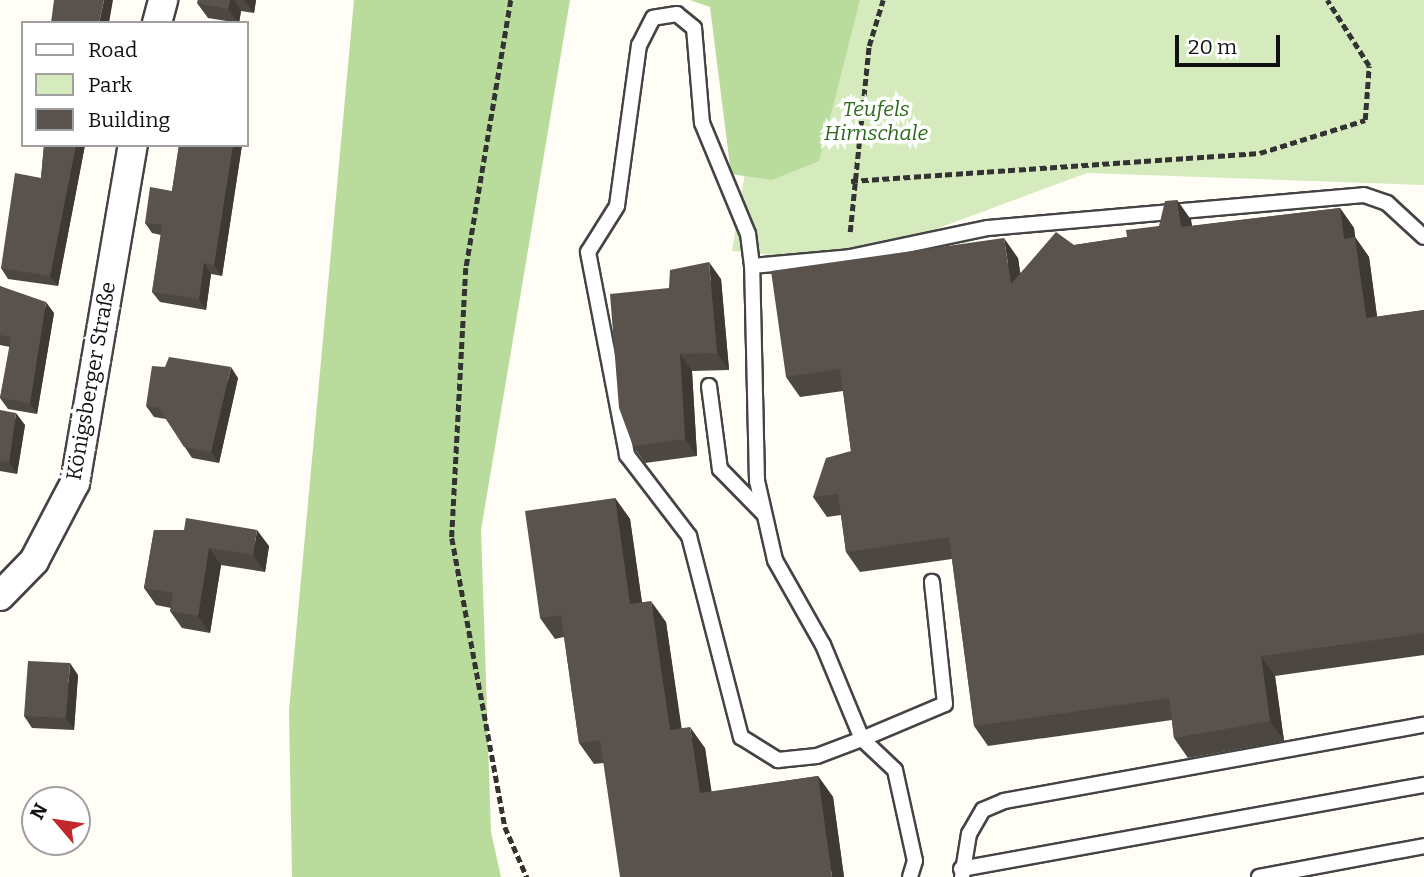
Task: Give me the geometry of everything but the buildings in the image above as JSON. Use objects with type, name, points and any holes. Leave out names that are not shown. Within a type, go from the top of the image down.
[{"type":"street","points":[[158,21],[163,0]]},
{"type":"street","name":"Königsberger Straße","points":[[0,596],[34,561],[75,483],[133,147]]},
{"type":"lane","points":[[910,877],[915,861],[895,770],[862,739],[823,646],[775,560],[757,481],[752,266],[748,234],[702,124],[694,28],[677,14],[653,18],[639,45],[617,206],[588,252],[627,455],[689,536],[741,737],[778,760],[817,756],[862,739],[945,704],[932,582]]},
{"type":"lane","points":[[752,266],[850,257],[988,228],[1364,195],[1387,203],[1424,237]]},
{"type":"lane","points":[[709,386],[720,469],[764,514]]},
{"type":"lane","points":[[961,873],[983,810],[1004,801],[1424,724]]},
{"type":"lane","points":[[961,873],[1424,785]]},
{"type":"lane","points":[[1259,877],[1424,846]]},
{"type":"path","points":[[510,0],[466,268],[452,538],[505,827],[527,877]]},
{"type":"path","points":[[850,257],[851,181],[869,46],[883,0]]},
{"type":"path","points":[[851,181],[1260,153],[1365,120],[1369,66],[1327,0]]},
{"type":"green space","points":[[354,0],[570,0],[481,530],[491,832],[501,877],[292,877],[289,711]]},
{"type":"green space","points":[[690,0],[860,0],[819,161],[772,180],[731,174],[710,7]]},
{"type":"green space","name":"Teufels Hirnschale","points":[[774,0],[1424,0],[1424,185],[1087,173],[847,262],[732,251]]}]
